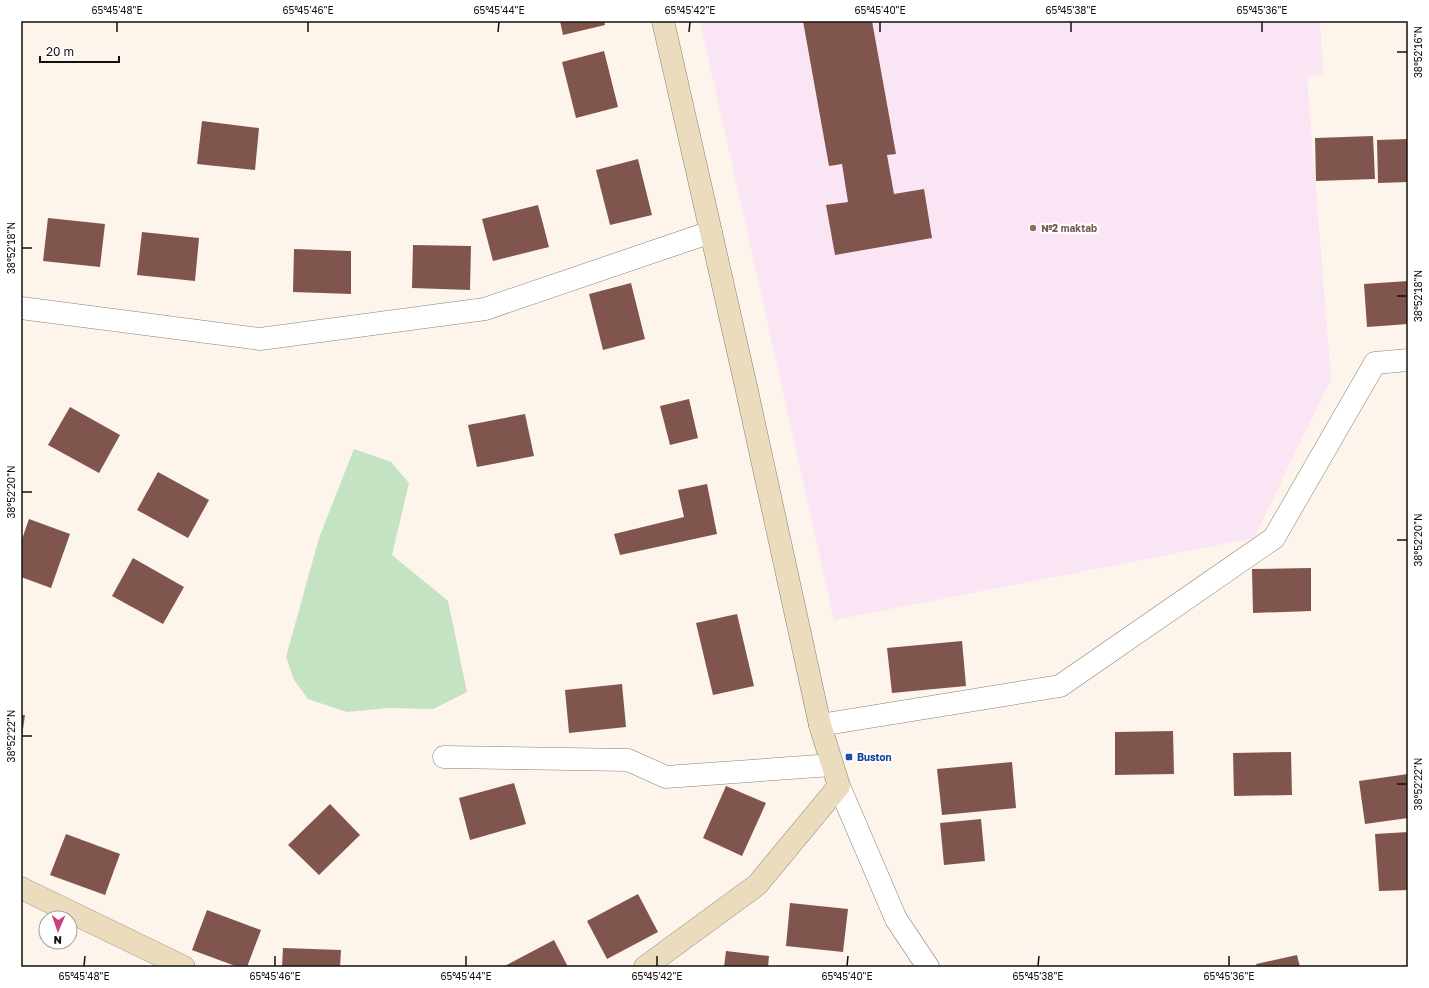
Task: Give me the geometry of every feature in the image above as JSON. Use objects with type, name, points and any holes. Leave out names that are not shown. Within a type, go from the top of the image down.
[{"type":"street","points":[[663,21],[820,725],[839,786],[896,919],[928,967]]},
{"type":"street","points":[[21,308],[260,339],[485,308],[711,232]]},
{"type":"street","points":[[820,725],[1060,686],[1274,538],[1375,363],[1408,360]]},
{"type":"street","points":[[444,757],[628,760],[666,777],[832,765]]},
{"type":"street","points":[[645,967],[757,885],[839,786]]},
{"type":"street","points":[[21,888],[184,967]]},
{"type":"shaded area","name":"№2 maktab","points":[[700,21],[1320,21],[1323,74],[1307,77],[1331,379],[1254,538],[834,620]]},
{"type":"green space","points":[[354,449],[391,462],[409,483],[392,555],[448,601],[467,692],[433,709],[389,708],[347,712],[308,699],[294,680],[286,657],[319,538]]},
{"type":"building","points":[[560,21],[604,21],[605,25],[563,35]]},
{"type":"building","points":[[803,21],[872,21],[896,154],[887,155],[894,194],[924,189],[932,238],[835,255],[826,205],[848,202],[842,164],[829,166]]},
{"type":"building","points":[[604,51],[618,107],[576,118],[562,62]]},
{"type":"building","points":[[202,121],[259,128],[255,170],[197,164]]},
{"type":"building","points":[[1373,136],[1375,179],[1316,181],[1315,138]]},
{"type":"building","points":[[1408,139],[1408,182],[1378,183],[1377,140]]},
{"type":"building","points":[[638,159],[652,215],[610,225],[596,170]]},
{"type":"building","points":[[538,205],[549,247],[493,261],[482,219]]},
{"type":"building","points":[[48,218],[105,224],[100,267],[43,261]]},
{"type":"building","points":[[142,232],[199,238],[195,281],[137,275]]},
{"type":"building","points":[[413,245],[471,246],[470,290],[412,288]]},
{"type":"building","points":[[294,249],[351,251],[351,294],[293,292]]},
{"type":"building","points":[[1408,281],[1408,324],[1367,327],[1364,284]]},
{"type":"building","points":[[631,283],[645,339],[603,350],[589,294]]},
{"type":"building","points":[[689,399],[698,438],[670,445],[660,406]]},
{"type":"building","points":[[70,407],[120,435],[99,473],[48,445]]},
{"type":"building","points":[[525,414],[534,456],[477,467],[468,425]]},
{"type":"building","points":[[158,472],[209,500],[188,538],[137,510]]},
{"type":"building","points":[[707,484],[717,534],[620,555],[614,534],[684,517],[678,490]]},
{"type":"building","points":[[29,519],[70,534],[51,588],[21,577],[21,542]]},
{"type":"building","points":[[133,558],[184,587],[163,624],[112,596]]},
{"type":"building","points":[[1311,568],[1311,611],[1253,613],[1252,569]]},
{"type":"building","points":[[737,614],[754,686],[713,695],[696,623]]},
{"type":"building","points":[[962,641],[966,686],[892,693],[887,648]]},
{"type":"building","points":[[622,684],[626,727],[569,733],[565,690]]},
{"type":"building","points":[[21,715],[25,715],[22,736],[21,736]]},
{"type":"building","points":[[1173,731],[1174,774],[1115,775],[1115,732]]},
{"type":"building","points":[[1291,752],[1292,795],[1234,796],[1233,753]]},
{"type":"building","points":[[1012,762],[1016,808],[942,815],[937,769]]},
{"type":"building","points":[[1408,774],[1408,818],[1365,824],[1359,781]]},
{"type":"building","points":[[514,783],[526,824],[470,840],[459,798]]},
{"type":"building","points":[[726,786],[766,803],[742,856],[703,838]]},
{"type":"building","points":[[330,804],[360,835],[319,875],[288,845]]},
{"type":"building","points":[[981,819],[985,861],[944,865],[940,823]]},
{"type":"building","points":[[1408,832],[1408,890],[1379,891],[1375,834]]},
{"type":"building","points":[[66,834],[120,854],[105,895],[50,875]]},
{"type":"building","points":[[638,894],[658,932],[607,959],[587,921]]},
{"type":"building","points":[[790,903],[848,909],[843,952],[786,946]]},
{"type":"building","points":[[207,910],[261,930],[247,967],[238,967],[192,950]]},
{"type":"building","points":[[554,940],[568,967],[503,967]]},
{"type":"building","points":[[283,948],[341,950],[340,967],[282,967]]},
{"type":"building","points":[[726,951],[769,956],[768,967],[724,967]]},
{"type":"building","points":[[1297,955],[1300,967],[1257,967],[1256,964]]},
{"type":"place","name":"№2 maktab","points":[[1033,228]]},
{"type":"place","name":"Buston","points":[[849,757]]}]
